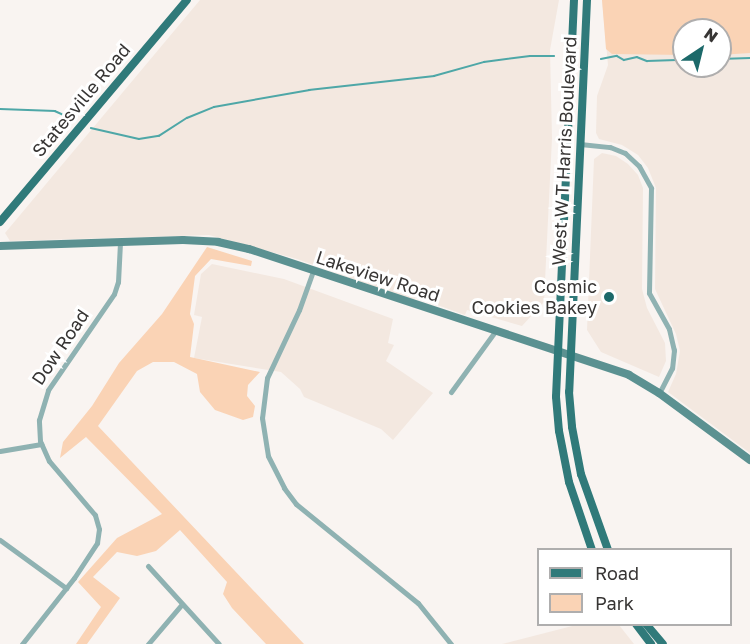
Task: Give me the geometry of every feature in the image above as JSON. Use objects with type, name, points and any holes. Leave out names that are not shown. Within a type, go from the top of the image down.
[{"type":"main road","name":"Statesville Road","points":[[0,222],[187,0]]},
{"type":"main road","name":"West W T Harris Boulevard","points":[[574,0],[556,349],[559,431],[578,513],[592,548]]},
{"type":"main road","name":"West W T Harris Boulevard","points":[[587,0],[570,354],[570,409],[576,450],[588,499],[608,548]]},
{"type":"main road","name":"Lakeview Road","points":[[0,246],[183,240],[218,242],[249,249],[629,375],[659,393],[750,460]]},
{"type":"main road","points":[[578,513],[597,548]]},
{"type":"main road","points":[[638,626],[651,644]]},
{"type":"main road","points":[[648,626],[663,644]]},
{"type":"main road","points":[[655,626],[669,644]]},
{"type":"street","points":[[580,144],[610,147],[625,153],[639,165],[651,188],[649,292],[669,329],[674,350],[672,368],[659,393]]},
{"type":"street","name":"Dow Road","points":[[22,644],[95,550],[98,525],[91,510],[54,469],[41,444],[39,420],[45,396],[114,294],[118,282],[120,242]]},
{"type":"street","points":[[313,271],[299,310],[267,378],[262,418],[268,456],[284,488],[296,504],[418,603],[451,644]]},
{"type":"street","points":[[451,392],[496,330]]},
{"type":"street","points":[[0,451],[41,444]]},
{"type":"street","points":[[0,540],[66,588]]},
{"type":"street","points":[[148,566],[219,644]]},
{"type":"street","points":[[148,644],[182,604]]},
{"type":"shaded area","points":[[200,0],[559,0],[550,50],[552,138],[544,302],[522,326],[467,310],[465,315],[415,297],[414,301],[297,259],[209,235],[10,241],[5,233]]},
{"type":"shaded area","points":[[602,0],[750,0],[750,453],[668,392],[676,374],[680,351],[676,334],[655,289],[656,188],[648,168],[638,155],[622,145],[599,139],[596,133],[597,96],[608,65]]},
{"type":"shaded area","points":[[602,153],[616,156],[628,164],[638,175],[643,188],[642,289],[647,308],[665,343],[666,361],[659,377],[601,352],[587,330],[594,159]]},
{"type":"shaded area","points":[[212,264],[284,279],[393,319],[388,343],[394,345],[386,361],[433,393],[393,440],[381,429],[304,397],[300,389],[281,372],[194,358],[202,317],[194,315],[201,274]]},
{"type":"shaded area","points":[[572,626],[620,626],[634,644],[502,644]]},
{"type":"green space","points":[[602,0],[750,0],[750,53],[732,54],[732,18],[672,18],[672,55],[612,54],[606,49]]},
{"type":"green space","points":[[207,247],[252,261],[251,266],[211,259],[195,276],[190,314],[194,324],[190,357],[260,372],[248,385],[247,396],[255,406],[253,417],[243,420],[215,410],[200,392],[197,374],[174,362],[153,362],[137,371],[98,426],[304,644],[266,644],[232,608],[223,594],[227,582],[180,530],[156,551],[137,556],[117,552],[93,577],[120,598],[87,644],[76,644],[101,607],[78,582],[117,538],[162,514],[86,437],[60,458],[63,442],[92,406],[119,363],[162,314]]},
{"type":"waterway","points":[[91,128],[139,139],[159,136],[187,118],[214,107],[309,90],[434,76],[484,62],[530,56],[554,56]]},
{"type":"waterway","points":[[601,59],[617,56],[624,60],[637,57],[647,61],[672,60]]},
{"type":"waterway","points":[[732,59],[750,58]]},
{"type":"waterway","points":[[0,109],[55,111],[71,118]]},
{"type":"place","name":"Cosmic Cookies Bakey","points":[[609,297]]}]
